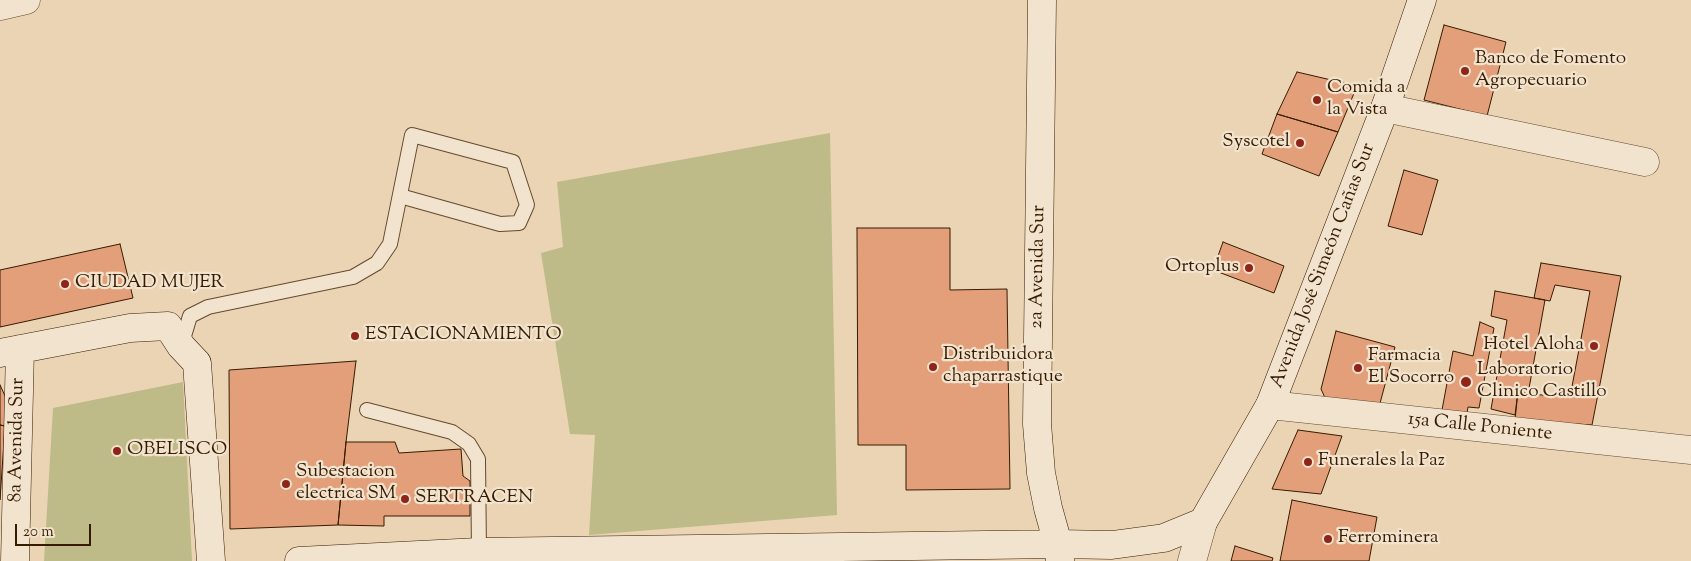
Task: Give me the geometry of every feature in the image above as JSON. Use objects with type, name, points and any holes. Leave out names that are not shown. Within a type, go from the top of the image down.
[{"type":"street","points":[[0,6],[26,0]]},
{"type":"street","name":"2a Avenida Sur","points":[[1042,0],[1038,424],[1041,473],[1059,552]]},
{"type":"street","name":"Avenida José Simeón Cañas Sur","points":[[1192,561],[1203,522],[1270,405],[1385,108],[1422,0]]},
{"type":"street","points":[[1385,108],[1645,162]]},
{"type":"street","points":[[10,351],[130,328],[168,326],[197,363],[211,561]]},
{"type":"street","name":"8a Avenida Sur","points":[[10,351],[15,561]]},
{"type":"street","name":"15a Calle Poniente","points":[[1270,405],[1691,450]]},
{"type":"street","points":[[299,561],[479,557],[1059,552],[1164,538],[1203,522]]},
{"type":"lane","points":[[182,346],[190,316],[208,306],[353,277],[377,263],[390,244],[412,135],[513,162],[527,205],[519,223],[500,224],[400,196]]},
{"type":"lane","points":[[367,410],[452,432],[468,444],[478,460],[479,557]]},
{"type":"shaded area","points":[[830,133],[837,515],[589,535],[595,435],[570,434],[541,253],[563,247],[557,182]]},
{"type":"shaded area","points":[[183,382],[192,561],[44,561],[53,408]]},
{"type":"building","name":"Banco de Fomento Agropecuario","points":[[1444,25],[1506,42],[1487,116],[1424,100]]},
{"type":"building","name":"Comida a la Vista","points":[[1297,72],[1357,86],[1338,132],[1277,114]]},
{"type":"building","name":"Syscotel","points":[[1277,114],[1338,132],[1319,176],[1262,154]]},
{"type":"building","points":[[1404,170],[1438,180],[1422,235],[1388,226]]},
{"type":"building","name":"Distribuidora chaparrastique","points":[[857,228],[950,228],[950,290],[1007,289],[1010,489],[906,490],[906,445],[858,445]]},
{"type":"building","name":"Ortoplus","points":[[1223,242],[1284,266],[1274,293],[1213,270]]},
{"type":"building","name":"CIUDAD MUJER","points":[[120,244],[133,298],[0,327],[0,270]]},
{"type":"building","name":"Hotel Aloha","points":[[1541,263],[1621,276],[1592,425],[1515,420],[1518,391],[1528,394],[1570,397],[1590,291],[1555,285],[1550,301],[1534,298]]},
{"type":"building","points":[[1495,291],[1545,300],[1528,394],[1518,391],[1515,415],[1491,409],[1507,320],[1491,316]]},
{"type":"building","name":"Laboratorio Clinico Castillo","points":[[1480,322],[1494,328],[1479,408],[1468,407],[1467,413],[1442,410],[1453,351],[1473,356]]},
{"type":"building","name":"Farmacia El Socorro","points":[[1336,331],[1395,347],[1379,407],[1326,400],[1321,389]]},
{"type":"building","name":"Subestacion electrica SM","points":[[356,361],[338,525],[230,529],[229,370]]},
{"type":"building","points":[[0,385],[6,398],[5,426],[0,425]]},
{"type":"building","points":[[0,425],[5,426],[0,500]]},
{"type":"building","name":"Funerales la Paz","points":[[1298,430],[1342,436],[1321,494],[1272,489]]},
{"type":"building","name":"SERTRACEN","points":[[346,442],[395,442],[399,453],[461,449],[463,476],[470,481],[470,516],[384,516],[384,526],[338,525]]},
{"type":"building","name":"Ferrominera","points":[[1292,500],[1377,517],[1369,561],[1280,561]]},
{"type":"building","points":[[1235,546],[1273,558],[1272,561],[1231,561]]},
{"type":"place","name":"Banco de Fomento Agropecuario","points":[[1465,71]]},
{"type":"place","name":"Comida a la Vista","points":[[1317,100]]},
{"type":"place","name":"Syscotel","points":[[1300,143]]},
{"type":"place","name":"Ortoplus","points":[[1249,268]]},
{"type":"place","name":"CIUDAD MUJER","points":[[65,284]]},
{"type":"place","name":"ESTACIONAMIENTO","points":[[355,336]]},
{"type":"place","name":"Hotel Aloha","points":[[1594,346]]},
{"type":"place","name":"Distribuidora chaparrastique","points":[[933,367]]},
{"type":"place","name":"Farmacia El Socorro","points":[[1358,368]]},
{"type":"place","name":"Laboratorio Clinico Castillo","points":[[1466,382]]},
{"type":"place","name":"OBELISCO","points":[[117,451]]},
{"type":"place","name":"Funerales la Paz","points":[[1308,462]]},
{"type":"place","name":"Subestacion electrica SM","points":[[286,484]]},
{"type":"place","name":"SERTRACEN","points":[[405,499]]},
{"type":"place","name":"Ferrominera","points":[[1328,539]]}]
